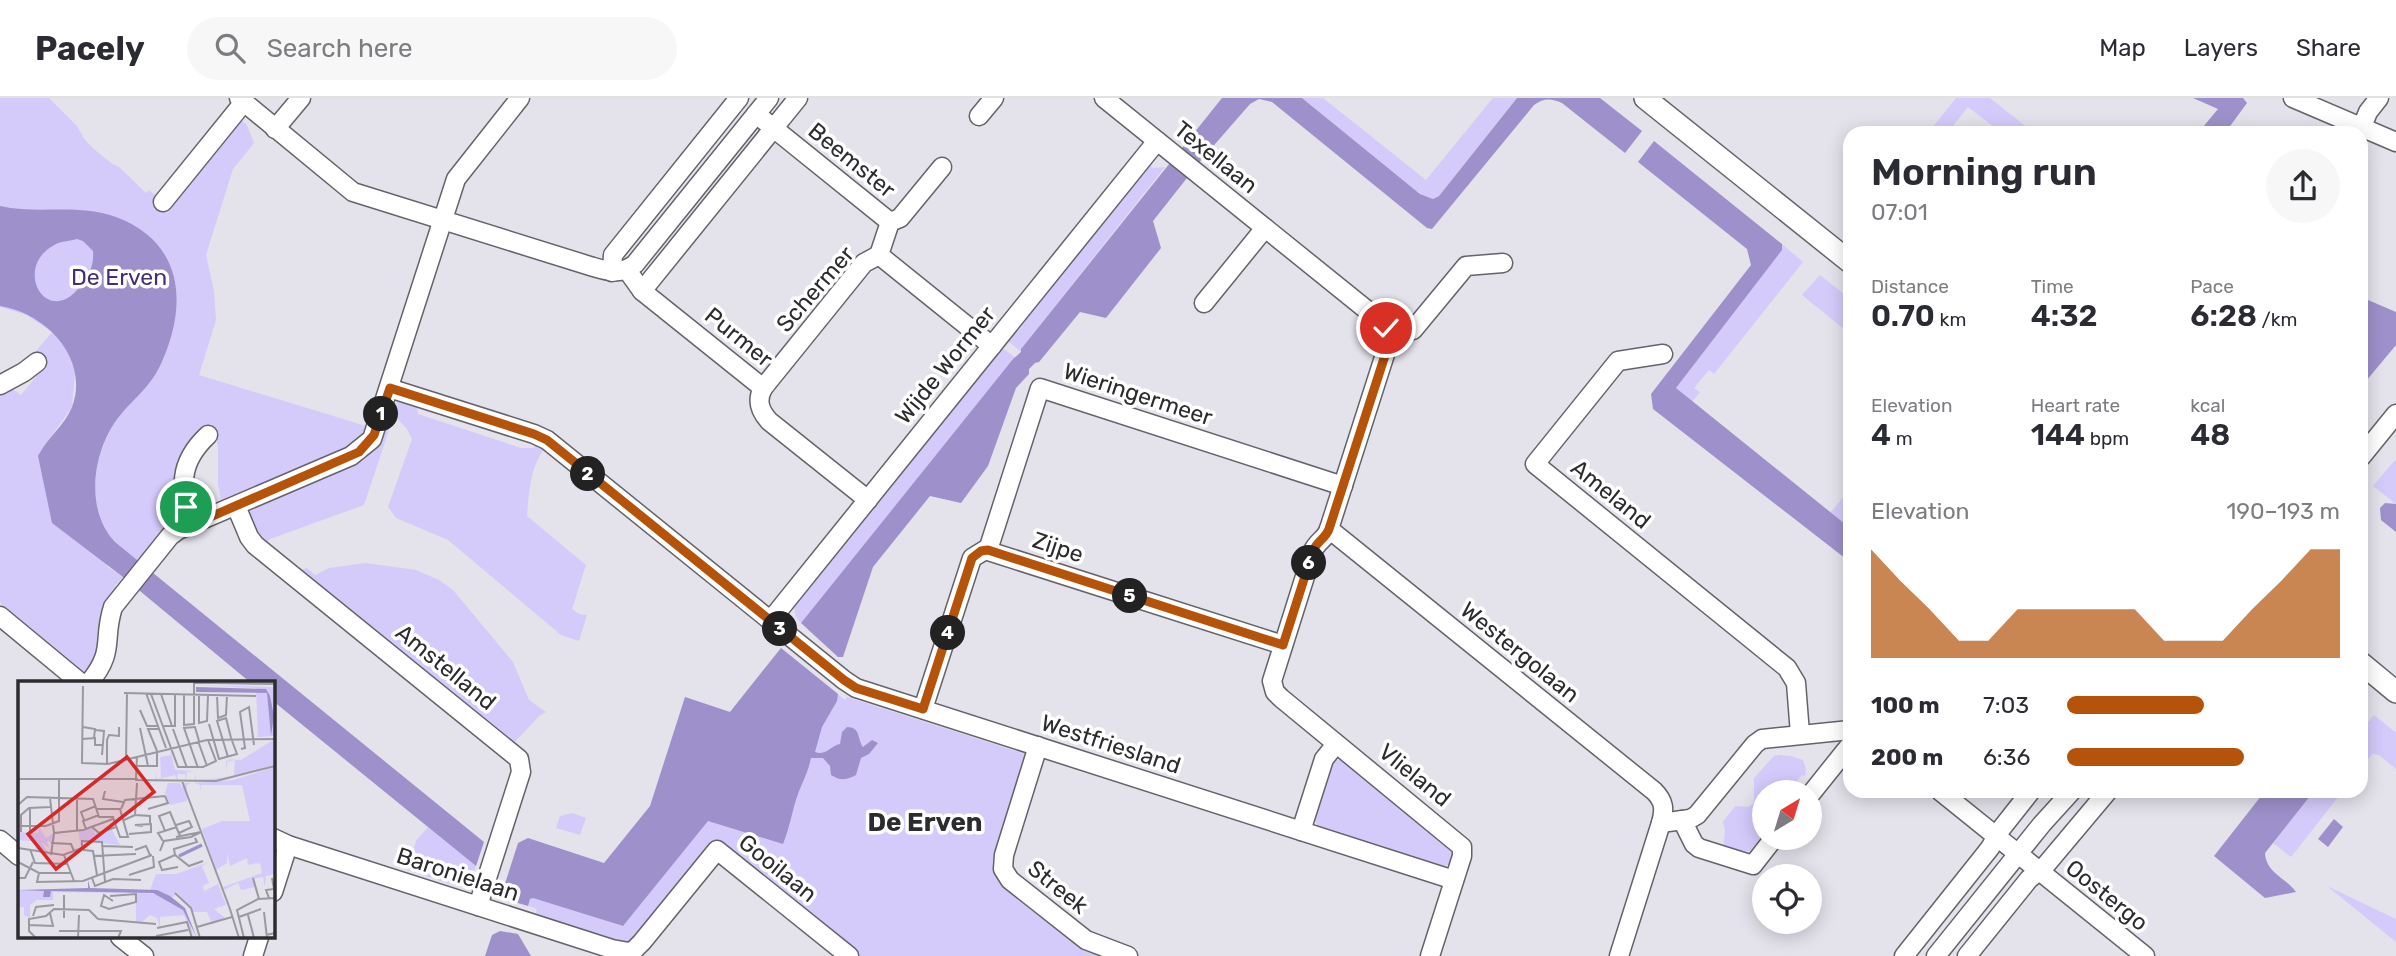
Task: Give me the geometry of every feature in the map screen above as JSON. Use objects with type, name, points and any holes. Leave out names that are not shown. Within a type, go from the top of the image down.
[{"type":"main road","points":[[1645,98],[1843,256]]},
{"type":"main road","points":[[1659,98],[1843,245]]},
{"type":"main road","points":[[2368,669],[2396,692]]},
{"type":"main road","points":[[2368,681],[2396,704]]},
{"type":"street","points":[[275,129],[301,98]]},
{"type":"street","points":[[90,681],[104,663],[110,617],[115,603],[174,533],[359,452],[374,435],[461,172],[520,98]]},
{"type":"street","points":[[620,271],[613,255],[739,98]]},
{"type":"street","points":[[163,202],[241,100],[353,192],[620,271],[635,264],[769,98]]},
{"type":"street","points":[[642,291],[798,98]]},
{"type":"street","points":[[979,116],[994,98]]},
{"type":"street","name":"Texellaan","points":[[1104,98],[1378,319],[1389,333]]},
{"type":"street","points":[[2293,98],[2360,126]]},
{"type":"street","points":[[2362,126],[2368,111],[2379,98]]},
{"type":"street","name":"Beemster","points":[[756,114],[890,222],[878,255]]},
{"type":"street","points":[[2368,130],[2396,142]]},
{"type":"street","name":"Wijde Wormer","points":[[771,621],[1157,141]]},
{"type":"street","points":[[890,222],[900,218],[942,167]]},
{"type":"street","points":[[1204,303],[1265,228]]},
{"type":"street","points":[[878,255],[992,346]]},
{"type":"street","name":"Schermer","points":[[763,388],[864,263],[878,255]]},
{"type":"street","points":[[1343,486],[1387,348],[1389,333],[1413,330],[1466,266],[1503,263]]},
{"type":"street","name":"Purmer","points":[[620,271],[763,388],[759,404],[766,418],[868,500]]},
{"type":"street","name":"Ameland","points":[[1663,354],[1618,361],[1535,464],[1784,666],[1793,676],[1796,686],[1800,734]]},
{"type":"street","points":[[0,385],[37,362]]},
{"type":"street","name":"Westfriesland","points":[[390,388],[547,440],[854,686],[1454,880]]},
{"type":"street","name":"Wieringermeer","points":[[988,550],[1040,388],[1343,486]]},
{"type":"street","points":[[2368,448],[2396,414]]},
{"type":"street","points":[[192,525],[183,492],[184,472],[190,455],[208,435]]},
{"type":"street","name":"Vlieland","points":[[1343,486],[1326,537],[1317,543],[1313,551],[1273,679],[1273,688],[1280,698],[1462,847],[1462,856],[1454,880]]},
{"type":"street","name":"Amstelland","points":[[236,506],[255,545],[519,759],[521,772],[478,906]]},
{"type":"street","name":"Westergolaan","points":[[1329,529],[1654,791],[1664,806],[1661,823],[1619,956]]},
{"type":"street","points":[[923,709],[972,558],[981,551],[988,550]]},
{"type":"street","name":"Zijpe","points":[[988,550],[1283,645]]},
{"type":"street","points":[[0,616],[80,681]]},
{"type":"street","points":[[1661,823],[1690,819],[1700,811],[1758,741],[1769,737],[1843,731]]},
{"type":"street","points":[[1301,831],[1324,759],[1336,744]]},
{"type":"street","name":"Streek","points":[[1038,746],[1004,855],[1004,873],[1086,940],[1128,956]]},
{"type":"street","points":[[1822,780],[1843,754]]},
{"type":"street","name":"Oostergo","points":[[1949,798],[2145,956]]},
{"type":"street","points":[[1904,956],[1990,849],[2026,798]]},
{"type":"street","points":[[1937,956],[2066,798]]},
{"type":"street","points":[[1967,956],[2029,879],[2102,798]]},
{"type":"street","points":[[1682,820],[1694,844],[1699,848],[1753,865],[1765,850]]},
{"type":"street","points":[[0,840],[18,855]]},
{"type":"street","points":[[275,879],[281,841]]},
{"type":"street","name":"Baronielaan","points":[[281,841],[628,954]]},
{"type":"street","name":"Gooilaan","points":[[628,954],[642,942],[717,850],[849,956]]},
{"type":"street","points":[[1430,956],[1454,880]]},
{"type":"street","points":[[123,939],[144,956]]},
{"type":"street","points":[[253,956],[258,939]]},
{"type":"green space","name":"De Erven","points":[[0,98],[49,98],[77,126],[95,150],[119,167],[146,193],[149,190],[167,205],[237,117],[247,125],[254,143],[233,169],[206,255],[214,291],[216,320],[199,375],[366,426],[360,439],[351,448],[221,500],[216,436],[202,427],[189,449],[177,482],[177,524],[137,560],[109,535],[97,507],[95,492],[98,462],[108,434],[122,412],[145,388],[75,373],[72,407],[40,452],[108,567],[123,577],[115,586],[118,589],[102,649],[87,672],[77,671],[4,611],[0,601],[0,390],[10,387],[21,395],[44,367],[32,356],[52,332],[27,315],[0,307]]},
{"type":"green space","points":[[1302,98],[1323,98],[1426,180],[1493,98],[1517,98],[1439,196],[1433,199],[1420,194]]},
{"type":"green space","points":[[1956,98],[1990,98],[2025,126],[1993,126],[1968,107],[1953,126],[1934,126]]},
{"type":"green space","points":[[1147,163],[1153,168],[1165,167],[1021,352],[1008,338]]},
{"type":"green space","points":[[1782,244],[1803,262],[1714,374],[1709,370],[1694,388],[1700,392],[1692,402],[1676,388],[1781,250]]},
{"type":"green space","points":[[1820,275],[1843,293],[1843,328],[1802,295]]},
{"type":"green space","points":[[998,349],[1004,349],[1016,358],[801,623],[796,617],[794,607],[800,598]]},
{"type":"green space","points":[[401,400],[420,405],[418,414],[521,448],[534,448],[536,443],[545,448],[533,472],[527,516],[586,565],[572,609],[587,615],[579,641],[561,635],[448,540],[396,518],[388,507],[412,439],[394,415],[364,505],[270,539],[265,545],[249,521],[251,508],[360,458],[391,406]]},
{"type":"green space","points":[[2396,461],[2396,504],[2373,486]]},
{"type":"green space","points":[[1843,497],[1843,523],[1830,513]]},
{"type":"green space","points":[[366,563],[416,570],[439,580],[453,590],[513,662],[529,700],[546,712],[511,743],[297,571],[307,568],[315,575],[329,568]]},
{"type":"green space","name":"De Erven","points":[[781,648],[845,700],[847,697],[1025,754],[1027,759],[997,857],[1105,956],[860,956],[715,840],[632,941],[621,944],[535,917],[537,909],[528,906],[533,897],[622,926],[685,697],[730,712]]},
{"type":"green space","points":[[2374,715],[2396,733],[2396,769],[2379,755],[2372,754],[2368,759],[2368,722]]},
{"type":"green space","points":[[1774,756],[1791,756],[1803,760],[1805,776],[1802,775],[1798,780],[1754,780]]},
{"type":"green space","points":[[1343,759],[1453,847],[1454,859],[1451,863],[1440,867],[1422,863],[1421,860],[1319,829],[1313,816],[1328,767],[1333,761]]},
{"type":"green space","points":[[2308,798],[2337,798],[2291,857],[2273,843]]},
{"type":"green space","points":[[1752,804],[1754,855],[1750,851],[1738,852],[1723,848],[1723,822],[1735,806],[1748,807]]},
{"type":"green space","points":[[572,813],[586,818],[580,835],[556,828],[560,816]]},
{"type":"green space","points":[[428,827],[476,866],[472,879],[459,887],[408,870],[416,841]]},
{"type":"green space","points":[[2327,886],[2396,919],[2396,942]]},
{"type":"shaded area","points":[[1222,98],[1302,98],[1420,194],[1433,199],[1439,196],[1517,98],[1600,98],[1642,131],[1625,153],[1562,103],[1541,101],[1534,105],[1432,229],[1427,228],[1272,102],[1259,99],[1250,104],[1153,221],[1161,248],[1106,318],[1080,312],[1039,362],[1029,369],[1029,374],[1016,388],[988,466],[961,503],[930,496],[873,567],[843,657],[838,657],[801,623]]},
{"type":"shaded area","points":[[2193,98],[2243,98],[2247,103],[2230,126],[2204,126],[2218,109]]},
{"type":"shaded area","points":[[1654,141],[1782,244],[1782,250],[1676,388],[1843,522],[1843,557],[1653,409],[1651,394],[1751,265],[1747,249],[1638,162]]},
{"type":"shaded area","points":[[0,206],[101,213],[116,217],[139,229],[156,243],[168,261],[175,280],[177,301],[174,323],[168,346],[155,375],[118,418],[103,447],[98,463],[96,497],[105,529],[115,542],[484,842],[476,866],[275,703],[275,681],[249,681],[123,577],[52,523],[38,456],[72,407],[76,389],[75,372],[60,341],[48,328],[17,310],[0,306]],"holes":[[[77,239],[93,251],[92,265],[87,277],[69,297],[57,301],[46,298],[39,290],[35,279],[36,267],[43,254],[56,244]]]},
{"type":"shaded area","points":[[2368,300],[2396,312],[2396,345],[2368,379]]},
{"type":"shaded area","points":[[2385,503],[2396,504],[2396,532],[2381,520],[2380,508]]},
{"type":"shaded area","points":[[781,648],[838,694],[837,701],[822,727],[815,752],[823,753],[840,744],[842,732],[847,727],[857,731],[863,747],[872,740],[878,743],[869,754],[861,758],[856,775],[847,779],[831,775],[830,766],[823,758],[811,758],[783,844],[708,821],[623,926],[533,898],[528,906],[508,900],[503,890],[518,843],[528,838],[604,863],[650,806],[685,697],[730,712]]},
{"type":"shaded area","points":[[2260,798],[2308,798],[2265,853],[2272,870],[2296,892],[2265,898],[2214,856]]},
{"type":"shaded area","points":[[2334,819],[2343,827],[2328,847],[2318,839]]},
{"type":"shaded area","points":[[500,931],[518,934],[531,956],[485,956],[492,935]]},
{"type":"district","name":"De Erven","points":[[925,822]]},
{"type":"route","points":[[186,507],[192,525],[359,452],[374,435],[390,388],[547,440],[844,680],[856,688],[923,709],[972,558],[981,551],[988,550],[1283,645],[1313,551],[1317,543],[1326,537],[1329,529],[1389,343],[1386,328]]}]
